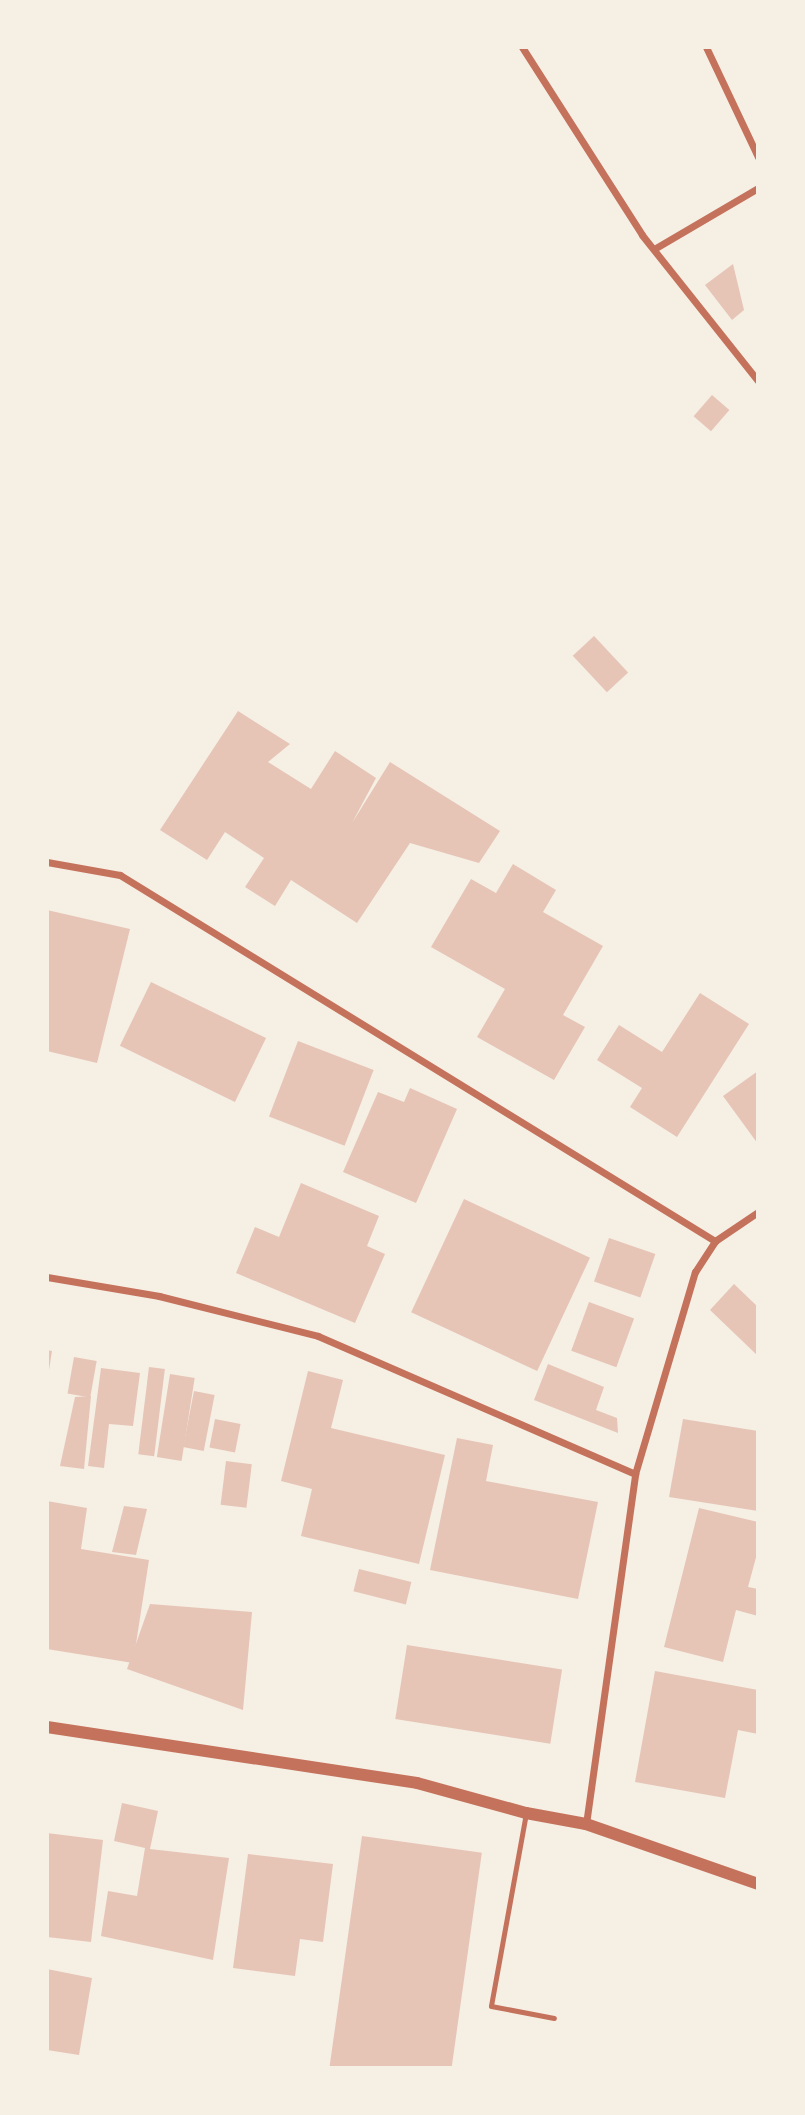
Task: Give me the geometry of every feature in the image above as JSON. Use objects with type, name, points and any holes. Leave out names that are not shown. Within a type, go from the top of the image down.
[{"type":"street","points":[[522,47],[654,249],[758,381]]},
{"type":"street","points":[[706,47],[758,157]]},
{"type":"street","points":[[654,249],[758,188]]},
{"type":"street","points":[[47,862],[120,875],[715,1241]]},
{"type":"street","points":[[586,1824],[635,1474],[695,1272],[715,1241],[758,1212]]},
{"type":"street","points":[[47,1277],[159,1296],[318,1336],[635,1474]]},
{"type":"street","points":[[47,1727],[418,1783],[526,1813],[586,1824],[758,1884]]},
{"type":"lane","points":[[526,1813],[491,2006],[554,2018]]},
{"type":"building","points":[[733,264],[744,310],[732,320],[705,285]]},
{"type":"building","points":[[712,395],[729,410],[711,431],[694,416]]},
{"type":"building","points":[[594,636],[628,673],[607,692],[573,656]]},
{"type":"building","points":[[238,711],[290,744],[268,762],[311,789],[335,751],[376,778],[352,823],[390,762],[500,831],[479,863],[410,843],[357,923],[291,880],[275,906],[245,887],[264,858],[225,832],[207,860],[160,830]]},
{"type":"building","points":[[513,864],[556,890],[543,912],[603,946],[563,1015],[585,1027],[554,1080],[477,1037],[505,989],[431,947],[471,879],[496,893]]},
{"type":"building","points":[[47,910],[130,929],[97,1063],[47,1051]]},
{"type":"building","points":[[151,982],[266,1038],[235,1102],[120,1046]]},
{"type":"building","points":[[700,993],[749,1024],[677,1137],[630,1107],[642,1088],[597,1060],[619,1025],[662,1052]]},
{"type":"building","points":[[298,1041],[374,1070],[345,1146],[269,1117]]},
{"type":"building","points":[[758,1071],[758,1144],[723,1096]]},
{"type":"building","points":[[410,1088],[457,1109],[416,1203],[343,1172],[378,1092],[404,1102]]},
{"type":"building","points":[[301,1183],[379,1216],[367,1246],[385,1254],[355,1323],[236,1273],[255,1227],[279,1237]]},
{"type":"building","points":[[464,1199],[590,1258],[537,1371],[411,1312]]},
{"type":"building","points":[[609,1238],[655,1254],[640,1297],[594,1281]]},
{"type":"building","points":[[734,1284],[758,1307],[758,1356],[710,1310]]},
{"type":"building","points":[[589,1302],[634,1318],[616,1367],[571,1351]]},
{"type":"building","points":[[47,1350],[52,1351],[49,1370],[47,1370]]},
{"type":"building","points":[[74,1357],[97,1361],[90,1397],[68,1393]]},
{"type":"building","points":[[548,1364],[604,1387],[596,1410],[617,1418],[618,1433],[534,1400]]},
{"type":"building","points":[[149,1367],[165,1369],[154,1456],[138,1454]]},
{"type":"building","points":[[101,1368],[140,1373],[133,1426],[109,1424],[104,1468],[88,1466]]},
{"type":"building","points":[[308,1371],[343,1380],[331,1428],[445,1455],[419,1564],[301,1536],[312,1489],[281,1481]]},
{"type":"building","points":[[170,1374],[195,1378],[182,1461],[157,1457]]},
{"type":"building","points":[[194,1391],[215,1395],[204,1451],[183,1447]]},
{"type":"building","points":[[91,1396],[84,1469],[60,1466],[75,1397]]},
{"type":"building","points":[[215,1419],[241,1424],[235,1452],[209,1447]]},
{"type":"building","points":[[683,1419],[758,1431],[758,1511],[669,1497]]},
{"type":"building","points":[[457,1438],[493,1445],[486,1481],[598,1502],[578,1599],[430,1570]]},
{"type":"building","points":[[226,1461],[252,1464],[246,1508],[221,1505]]},
{"type":"building","points":[[47,1501],[87,1508],[81,1549],[149,1560],[133,1663],[47,1649]]},
{"type":"building","points":[[124,1506],[147,1509],[136,1555],[112,1552]]},
{"type":"building","points":[[699,1508],[758,1522],[758,1550],[748,1587],[758,1589],[758,1616],[736,1610],[723,1662],[664,1647]]},
{"type":"building","points":[[359,1569],[411,1582],[406,1604],[353,1591]]},
{"type":"building","points":[[150,1604],[252,1612],[243,1710],[127,1669]]},
{"type":"building","points":[[407,1645],[562,1670],[550,1744],[395,1719]]},
{"type":"building","points":[[655,1671],[758,1690],[758,1734],[738,1730],[725,1798],[635,1782]]},
{"type":"building","points":[[122,1803],[158,1811],[150,1849],[229,1858],[213,1960],[101,1936],[108,1891],[137,1896],[145,1848],[114,1841]]},
{"type":"building","points":[[47,1833],[103,1840],[91,1942],[47,1937]]},
{"type":"building","points":[[362,1836],[482,1853],[452,2068],[329,2068]]},
{"type":"building","points":[[248,1854],[333,1864],[323,1942],[300,1939],[295,1976],[233,1968]]},
{"type":"building","points":[[47,1969],[92,1978],[79,2055],[47,2050]]}]
